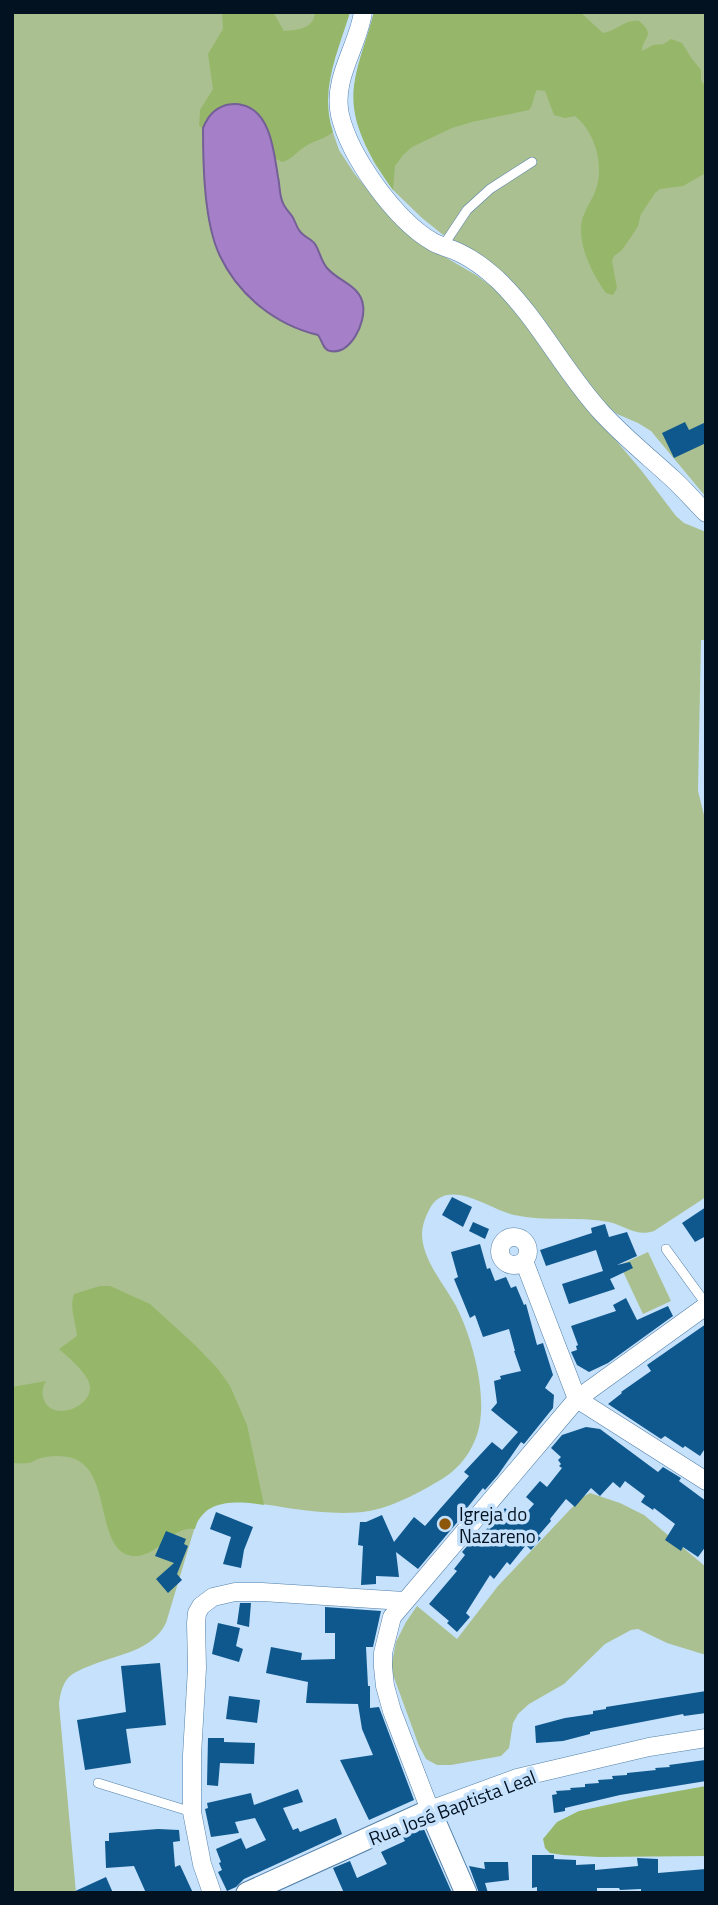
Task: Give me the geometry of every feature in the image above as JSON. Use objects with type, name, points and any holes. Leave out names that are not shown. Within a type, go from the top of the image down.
[{"type":"street","points":[[363,12],[340,82],[338,100],[356,156],[409,223],[443,246],[470,258],[496,278],[602,413],[676,481],[706,513]]},
{"type":"street","points":[[524,1261],[577,1399],[706,1480]]},
{"type":"street","points":[[466,1893],[430,1810],[385,1686],[383,1653],[392,1617],[577,1399],[706,1305]]},
{"type":"street","points":[[212,1893],[202,1864],[192,1812],[197,1613],[207,1600],[213,1597],[262,1592],[404,1601]]},
{"type":"street","name":"Rua José Baptista Leal","points":[[247,1893],[430,1810],[517,1778],[649,1747],[706,1738]]},
{"type":"lane","points":[[443,246],[467,210],[490,189],[532,162]]},
{"type":"lane","points":[[666,1249],[706,1305]]},
{"type":"lane","points":[[98,1783],[192,1812]]},
{"type":"green space","points":[[12,12],[350,12],[335,57],[327,103],[330,124],[339,150],[354,173],[375,199],[419,242],[476,275],[502,294],[676,516],[684,523],[706,532],[706,640],[701,640],[698,791],[706,823],[706,1197],[654,1231],[642,1233],[597,1220],[514,1215],[457,1195],[446,1195],[437,1200],[424,1222],[423,1245],[430,1263],[456,1306],[474,1353],[481,1390],[481,1409],[472,1447],[455,1470],[422,1491],[386,1507],[332,1513],[229,1502],[211,1507],[203,1514],[196,1523],[166,1623],[160,1632],[144,1646],[76,1672],[64,1684],[59,1704],[76,1893],[12,1893]]},
{"type":"green space","points":[[222,12],[273,12],[284,31],[308,25],[315,12],[350,12],[329,86],[329,116],[333,132],[282,162],[274,158],[264,124],[251,108],[206,119],[203,128],[199,126],[200,110],[213,89],[208,54],[223,29]]},
{"type":"green space","points":[[374,12],[706,12],[706,497],[651,431],[617,414],[603,402],[524,296],[462,245],[422,218],[393,190],[375,164],[357,122],[354,104],[354,86]]},
{"type":"green space","points":[[374,12],[580,12],[603,33],[629,22],[639,21],[648,33],[642,51],[671,39],[682,43],[701,70],[701,80],[706,88],[706,173],[683,186],[660,189],[655,193],[641,214],[633,234],[622,250],[614,256],[612,261],[617,288],[613,295],[606,293],[592,270],[581,236],[583,217],[598,182],[597,151],[588,132],[575,116],[565,118],[554,115],[545,91],[537,90],[529,110],[452,128],[412,147],[395,166],[393,190],[364,141],[353,100],[358,67]]},
{"type":"green space","points":[[648,1252],[671,1301],[643,1314],[620,1265]]},
{"type":"green space","points":[[100,1286],[110,1286],[150,1304],[218,1369],[230,1386],[247,1425],[264,1505],[233,1503],[214,1507],[199,1519],[195,1529],[178,1532],[150,1552],[133,1556],[121,1551],[113,1541],[100,1495],[87,1467],[75,1459],[62,1456],[12,1463],[12,1387],[46,1381],[42,1391],[45,1402],[50,1408],[64,1411],[79,1406],[89,1394],[90,1387],[86,1377],[59,1349],[77,1336],[72,1310],[74,1294]]},
{"type":"green space","points":[[590,1493],[644,1515],[706,1567],[706,1655],[667,1643],[638,1629],[631,1630],[605,1644],[564,1684],[529,1704],[518,1714],[513,1723],[509,1748],[501,1756],[451,1765],[437,1765],[426,1759],[392,1672],[396,1642],[406,1622],[417,1606],[457,1639],[498,1586],[581,1498]]},
{"type":"green space","points":[[706,1786],[706,1856],[599,1857],[550,1853],[545,1848],[543,1839],[557,1822],[579,1811]]},
{"type":"shaded area","points":[[240,104],[259,115],[269,134],[284,205],[297,227],[315,244],[327,268],[353,288],[361,298],[362,320],[356,336],[338,351],[330,351],[324,347],[318,335],[288,324],[260,307],[237,284],[220,256],[208,211],[203,128],[212,114],[226,105]]},
{"type":"building","points":[[685,422],[689,430],[706,422],[706,443],[674,458],[662,433]]},
{"type":"building","points":[[452,1197],[472,1207],[463,1227],[442,1215]]},
{"type":"building","points":[[706,1207],[706,1236],[695,1242],[682,1223]]},
{"type":"building","points":[[473,1222],[489,1229],[485,1239],[469,1231]]},
{"type":"building","points":[[605,1224],[609,1237],[627,1232],[637,1256],[617,1265],[630,1262],[633,1268],[610,1279],[615,1289],[569,1304],[562,1284],[603,1271],[596,1250],[546,1266],[540,1250],[592,1233],[591,1228]]},
{"type":"building","points":[[480,1244],[487,1269],[490,1268],[495,1281],[506,1277],[511,1288],[516,1286],[524,1305],[526,1304],[537,1345],[543,1343],[553,1375],[545,1388],[554,1395],[553,1408],[524,1444],[521,1442],[498,1475],[485,1490],[483,1488],[418,1569],[396,1552],[399,1577],[376,1576],[376,1584],[361,1585],[363,1546],[358,1545],[360,1522],[382,1515],[394,1542],[414,1517],[425,1526],[469,1476],[464,1472],[492,1442],[502,1450],[518,1432],[491,1410],[497,1403],[494,1381],[501,1379],[500,1376],[521,1371],[509,1329],[483,1337],[475,1315],[470,1318],[454,1279],[458,1277],[451,1252]]},
{"type":"building","points":[[626,1298],[637,1320],[668,1306],[673,1316],[608,1363],[589,1372],[577,1365],[571,1352],[577,1350],[578,1345],[571,1326],[616,1311],[613,1305]]},
{"type":"building","points":[[706,1324],[706,1447],[700,1456],[665,1436],[661,1439],[608,1404],[651,1371],[647,1365]]},
{"type":"building","points":[[586,1427],[600,1429],[658,1472],[663,1467],[681,1478],[679,1481],[706,1501],[706,1546],[698,1557],[683,1547],[681,1551],[665,1540],[675,1524],[641,1502],[645,1496],[625,1481],[620,1488],[613,1482],[600,1496],[591,1488],[575,1507],[566,1499],[538,1536],[541,1538],[531,1550],[526,1545],[510,1565],[507,1562],[494,1579],[490,1575],[466,1613],[470,1617],[457,1632],[447,1623],[449,1621],[429,1604],[457,1571],[454,1569],[465,1555],[462,1552],[481,1530],[484,1532],[505,1508],[519,1521],[534,1504],[526,1497],[540,1481],[547,1487],[562,1468],[558,1460],[561,1457],[551,1448],[562,1435]]},
{"type":"building","points":[[216,1512],[253,1527],[244,1550],[241,1568],[223,1564],[231,1537],[210,1529]]},
{"type":"building","points":[[166,1531],[186,1539],[184,1544],[188,1546],[177,1574],[182,1580],[168,1593],[156,1579],[174,1563],[155,1556]]},
{"type":"building","points":[[240,1603],[251,1603],[249,1627],[237,1624]]},
{"type":"building","points":[[325,1607],[381,1611],[373,1647],[366,1647],[370,1708],[379,1707],[414,1800],[369,1820],[340,1760],[373,1755],[362,1729],[358,1704],[306,1703],[308,1682],[266,1673],[271,1647],[302,1653],[301,1660],[335,1659],[335,1633],[325,1633]]},
{"type":"building","points":[[218,1623],[240,1628],[236,1646],[243,1649],[239,1662],[212,1654]]},
{"type":"building","points":[[160,1663],[166,1725],[126,1729],[131,1763],[85,1770],[77,1720],[126,1712],[121,1666]]},
{"type":"building","points":[[706,1691],[706,1713],[683,1714],[590,1732],[563,1741],[536,1743],[535,1726],[593,1714],[593,1711],[606,1707]]},
{"type":"building","points":[[229,1696],[260,1700],[257,1723],[226,1719]]},
{"type":"building","points":[[208,1738],[224,1738],[224,1742],[255,1743],[254,1764],[220,1763],[218,1786],[207,1785]]},
{"type":"building","points":[[705,1760],[706,1781],[620,1795],[554,1813],[552,1795],[557,1794],[556,1791],[585,1787],[585,1784],[599,1783],[598,1780],[613,1779],[612,1776]]},
{"type":"building","points":[[298,1789],[303,1802],[283,1808],[293,1830],[298,1828],[300,1832],[336,1818],[342,1834],[244,1879],[227,1891],[218,1872],[222,1870],[216,1849],[241,1838],[246,1849],[266,1840],[255,1818],[235,1822],[239,1833],[211,1837],[205,1809],[208,1808],[207,1803],[251,1793],[254,1805]]},
{"type":"building","points":[[423,1827],[452,1893],[344,1893],[333,1868],[350,1861],[357,1878],[387,1864],[381,1852],[405,1841],[403,1837]]},
{"type":"building","points":[[179,1830],[180,1841],[173,1842],[175,1867],[180,1865],[193,1893],[146,1893],[134,1866],[106,1868],[105,1841],[109,1841],[109,1833]]},
{"type":"building","points":[[532,1855],[554,1855],[554,1859],[576,1860],[576,1865],[595,1864],[595,1870],[638,1866],[637,1858],[658,1859],[658,1873],[706,1869],[706,1893],[641,1893],[641,1889],[597,1888],[597,1893],[537,1893],[537,1887],[532,1888]]},
{"type":"building","points":[[484,1862],[508,1862],[509,1880],[485,1883],[488,1893],[479,1893],[469,1866],[485,1869]]},
{"type":"building","points":[[106,1877],[113,1893],[71,1893]]},
{"type":"place","name":"Igreja do Nazareno","points":[[445,1524]]}]
